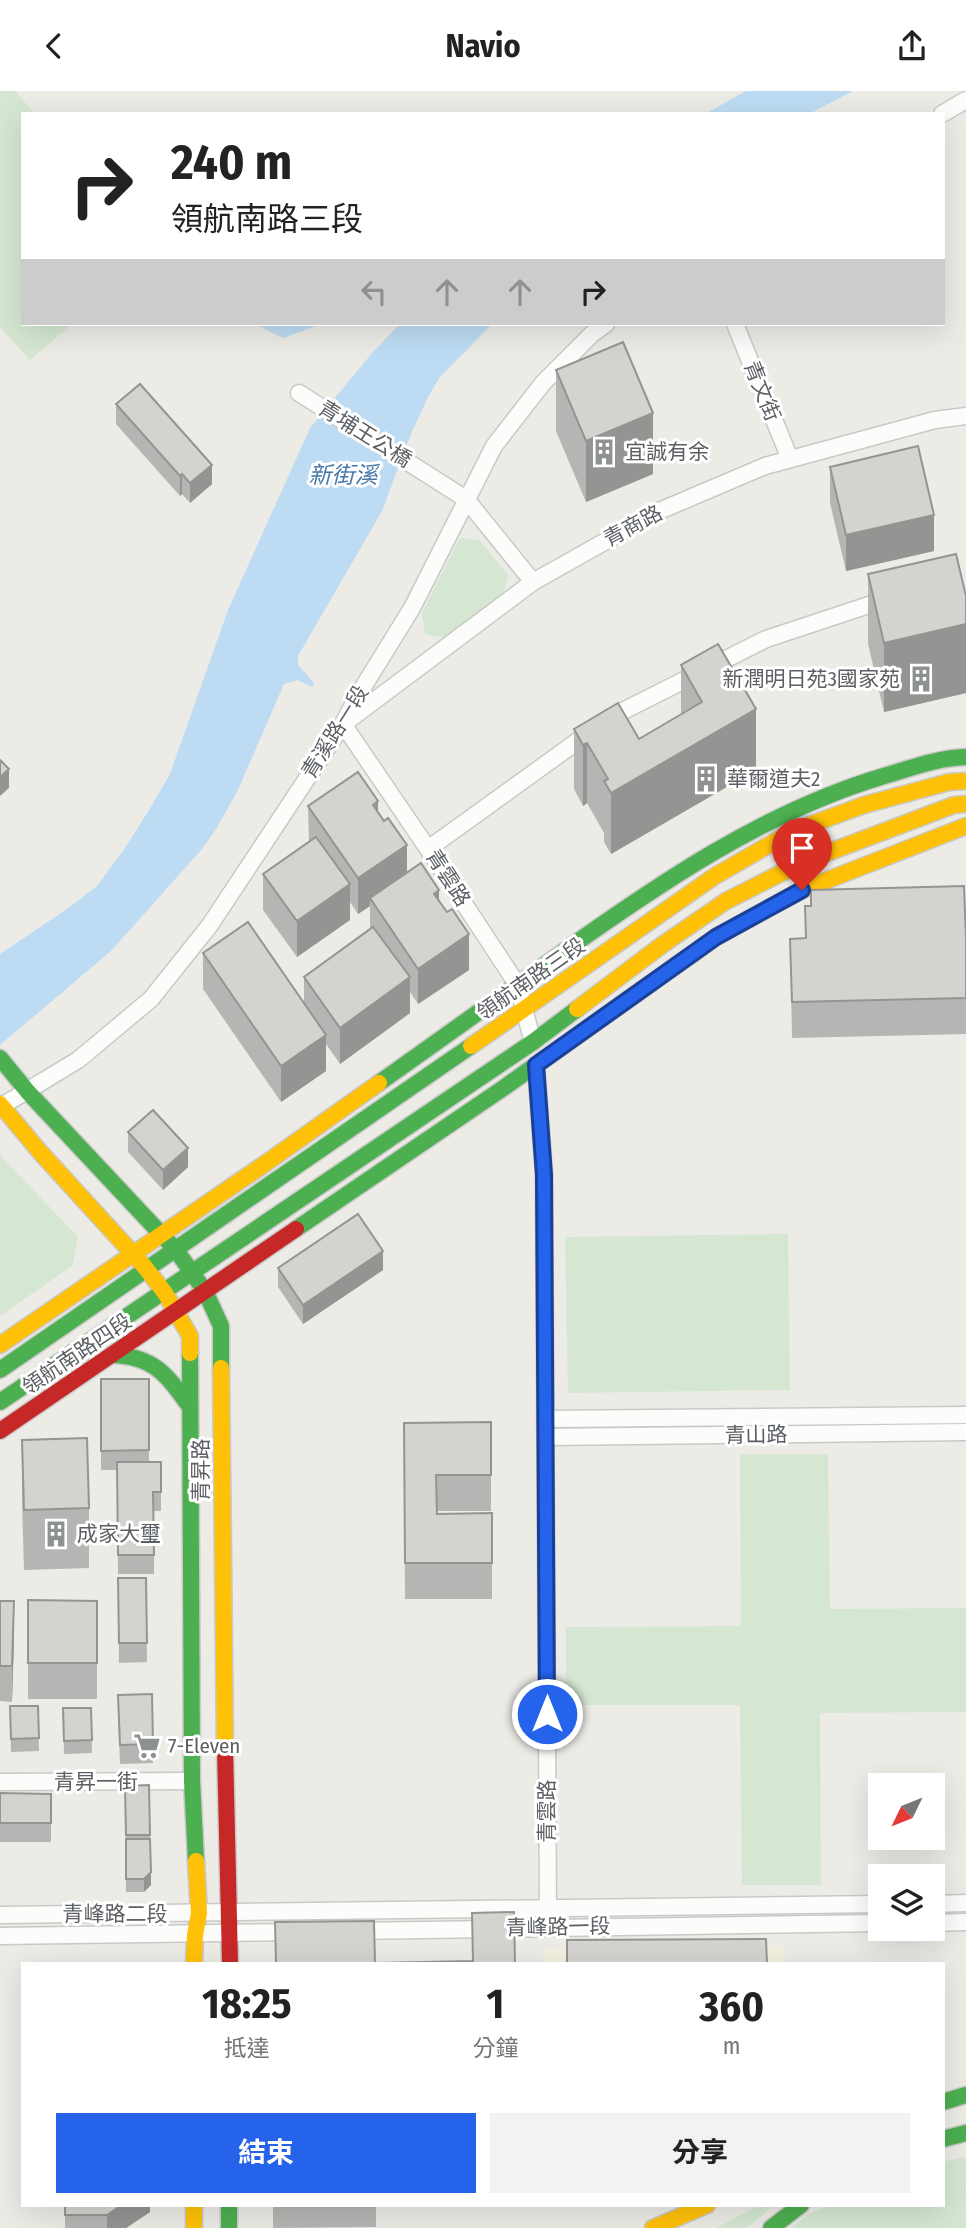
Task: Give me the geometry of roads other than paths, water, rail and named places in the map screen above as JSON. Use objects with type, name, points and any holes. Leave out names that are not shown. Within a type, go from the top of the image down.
[{"type":"street","points":[[945,112],[966,100]]},
{"type":"street","name":"青溪路一段","points":[[9,1101],[78,1061],[151,999],[210,925],[343,725],[357,697],[412,608],[494,446],[543,383],[603,326]]},
{"type":"street","name":"青文街","points":[[736,326],[790,459]]},
{"type":"street","name":"青埔王公橋","points":[[299,393],[467,499],[533,582]]},
{"type":"street","name":"青商路","points":[[343,725],[533,582],[659,511],[765,465],[935,420],[966,416]]},
{"type":"street","points":[[428,849],[611,717],[766,639],[897,596]]},
{"type":"street","name":"青雲路","points":[[343,725],[517,984],[533,1042]]},
{"type":"street","name":"領航南路三段","points":[[162,1234],[626,907],[704,858],[785,814],[862,783],[945,758],[966,757]]},
{"type":"street","name":"領航南路三段","points":[[147,1269],[715,876],[793,831],[864,805],[949,782],[966,781]]},
{"type":"street","points":[[162,1290],[533,1042],[662,945],[726,901],[803,862],[954,805],[966,804]]},
{"type":"street","points":[[176,1310],[536,1065],[716,937],[802,890],[960,827],[966,827]]},
{"type":"street","name":"青昇路","points":[[0,1058],[9,1101],[23,1133],[147,1269],[176,1310],[190,1336],[192,1781],[199,1913],[194,1962]]},
{"type":"street","name":"青雲路","points":[[536,1065],[544,1175],[548,1927]]},
{"type":"street","name":"青昇路","points":[[9,1101],[162,1234],[205,1291],[221,1326],[223,1711],[230,1962]]},
{"type":"street","points":[[0,1345],[162,1234]]},
{"type":"street","name":"領航南路四段","points":[[0,1370],[147,1269]]},
{"type":"street","name":"領航南路四段","points":[[0,1402],[162,1290]]},
{"type":"street","name":"領航南路四段","points":[[0,1431],[176,1310]]},
{"type":"street","points":[[112,1355],[138,1357],[157,1366],[171,1380],[190,1407]]},
{"type":"street","name":"青山路","points":[[546,1419],[966,1415]]},
{"type":"street","name":"青山路","points":[[546,1437],[966,1432]]},
{"type":"street","name":"青昇一街","points":[[0,1782],[192,1781]]},
{"type":"street","points":[[945,1904],[966,1903]]},
{"type":"street","name":"青峰路一段","points":[[229,1913],[868,1905]]},
{"type":"street","name":"青峰路二段","points":[[0,1915],[229,1913]]},
{"type":"street","points":[[945,1923],[966,1922]]},
{"type":"street","name":"青峰路一段","points":[[335,1932],[868,1923]]},
{"type":"street","points":[[195,1935],[308,1932]]},
{"type":"street","name":"青峰路二段","points":[[0,1936],[195,1935]]},
{"type":"street","points":[[945,2101],[966,2095]]},
{"type":"street","points":[[945,2138],[966,2133]]},
{"type":"street","points":[[194,2207],[194,2228]]},
{"type":"street","points":[[229,2207],[229,2228]]},
{"type":"street","points":[[653,2228],[703,2207]]},
{"type":"street","points":[[771,2228],[799,2207]]},
{"type":"water","points":[[746,91],[853,91],[813,112],[709,112]]},
{"type":"water","points":[[259,326],[316,326],[283,338]]},
{"type":"water","name":"新街溪","points":[[398,326],[490,326],[440,377],[429,395],[382,511],[298,656],[298,665],[314,683],[312,687],[298,680],[284,684],[237,792],[216,829],[202,849],[111,951],[0,1045],[0,954],[97,886],[149,810],[170,774],[228,610],[310,428]]},
{"type":"place","name":"宜誠有余","points":[[604,452]]},
{"type":"place","name":"新潤明日苑3國家苑","points":[[921,679]]},
{"type":"place","name":"華爾道夫2","points":[[706,779]]},
{"type":"place","name":"成家大璽","points":[[56,1534]]},
{"type":"place","name":"7-Eleven","points":[[147,1746]]}]
